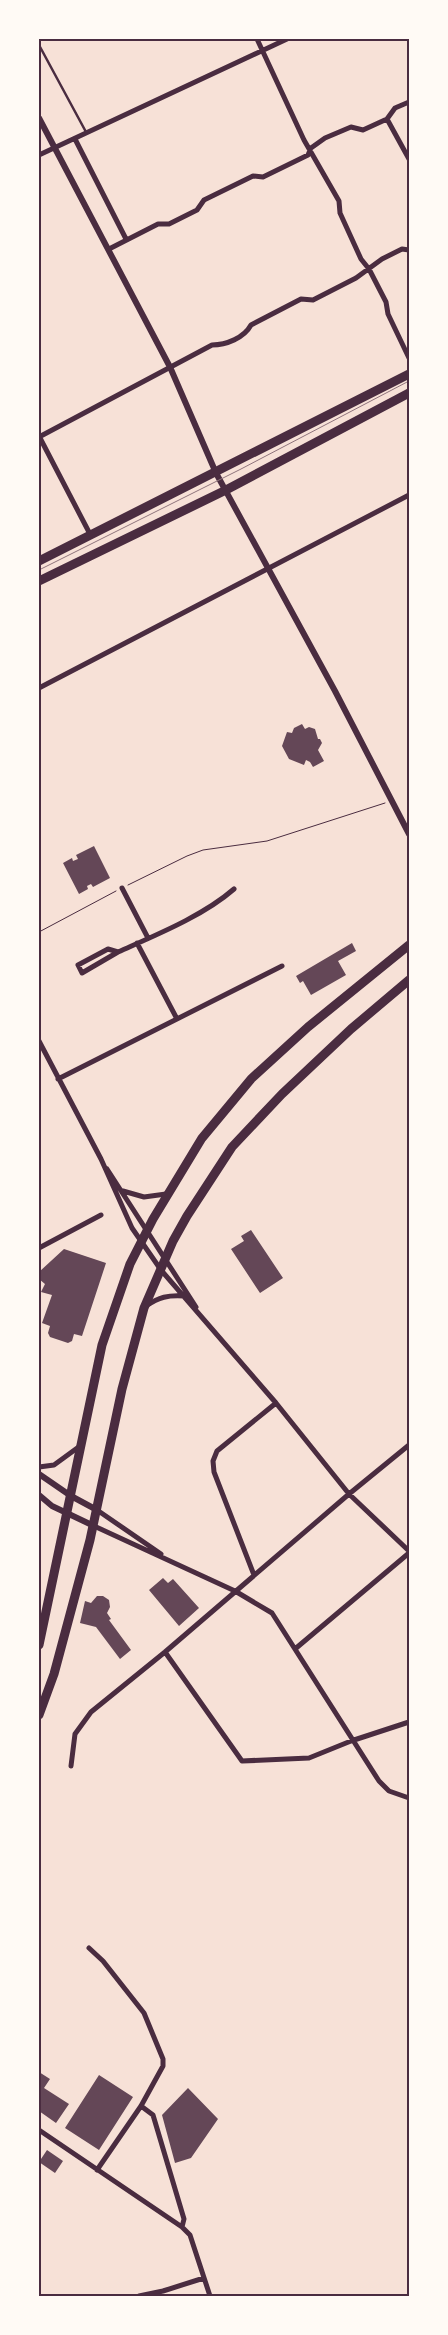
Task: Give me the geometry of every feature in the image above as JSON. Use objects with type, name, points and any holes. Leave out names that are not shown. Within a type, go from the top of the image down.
[{"type":"main road","points":[[39,561],[409,374]]},
{"type":"main road","points":[[39,582],[226,490],[409,393]]},
{"type":"main road","points":[[39,1645],[102,1345],[130,1264],[166,1194],[202,1138],[251,1080],[308,1027],[409,945]]},
{"type":"main road","points":[[39,1715],[54,1674],[94,1526],[122,1389],[144,1308],[187,1216],[232,1148],[282,1094],[344,1035],[409,980]]},
{"type":"street","points":[[258,39],[304,140],[311,148],[339,201],[340,214],[361,259],[369,269],[386,302],[388,314],[409,358]]},
{"type":"street","points":[[39,156],[287,39]]},
{"type":"street","points":[[109,249],[158,224],[170,224],[198,210],[204,200],[254,176],[263,177],[308,155],[311,148],[326,138],[351,127],[363,130],[387,119],[395,108],[409,102]]},
{"type":"street","points":[[39,118],[170,367],[216,473],[335,691],[409,834]]},
{"type":"street","points":[[387,119],[409,159]]},
{"type":"street","points":[[75,139],[126,239]]},
{"type":"street","points":[[91,536],[39,437],[212,345],[222,345],[247,333],[250,325],[301,299],[313,300],[356,278],[382,259],[402,248],[409,250]]},
{"type":"street","points":[[39,688],[409,495]]},
{"type":"street","points":[[122,888],[148,938]]},
{"type":"street","points":[[118,952],[108,949],[78,965],[82,973],[118,952],[219,902],[234,889]]},
{"type":"street","points":[[137,944],[177,1019]]},
{"type":"street","points":[[58,1079],[282,966]]},
{"type":"street","points":[[39,1041],[101,1159],[141,1243],[161,1270],[276,1403],[349,1494],[409,1552],[295,1649]]},
{"type":"street","points":[[101,1159],[204,1320]]},
{"type":"street","points":[[123,1191],[144,1197],[166,1194]]},
{"type":"street","points":[[39,1248],[101,1216]]},
{"type":"street","points":[[144,1308],[156,1299],[184,1296]]},
{"type":"street","points":[[254,1575],[214,1472],[213,1461],[217,1451],[276,1403]]},
{"type":"street","points":[[71,1766],[73,1741],[81,1724],[91,1712],[165,1652],[409,1445]]},
{"type":"street","points":[[39,1467],[54,1465],[80,1446]]},
{"type":"street","points":[[39,1474],[70,1496],[97,1510],[170,1560]]},
{"type":"street","points":[[39,1495],[52,1506],[66,1514],[235,1591],[272,1613],[351,1741],[379,1781],[389,1791],[409,1798]]},
{"type":"street","points":[[165,1652],[242,1761],[309,1758],[351,1741],[409,1722]]},
{"type":"street","points":[[89,1948],[104,1961],[144,2013],[163,2059],[163,2066],[141,2106],[97,2170]]},
{"type":"street","points":[[141,2106],[153,2115],[184,2219],[182,2227]]},
{"type":"street","points":[[39,2130],[182,2227],[190,2235],[210,2296]]},
{"type":"street","points":[[139,2296],[163,2291],[204,2278]]},
{"type":"lane","points":[[39,45],[87,133]]},
{"type":"path","points":[[39,932],[122,888],[203,850],[268,841],[391,802]]},
{"type":"building","points":[[302,724],[305,729],[309,727],[315,729],[318,739],[322,743],[318,750],[324,761],[313,767],[306,760],[304,765],[289,759],[282,746],[287,732],[292,733],[294,728]]},
{"type":"building","points":[[94,846],[110,878],[93,887],[91,884],[87,886],[88,889],[79,894],[63,863],[72,858],[73,861],[78,859],[76,855]]},
{"type":"building","points":[[352,943],[356,951],[338,961],[346,975],[311,995],[303,981],[300,983],[296,976]]},
{"type":"building","points":[[251,1230],[283,1278],[260,1293],[231,1249],[244,1241],[241,1236]]},
{"type":"building","points":[[64,1249],[106,1263],[82,1336],[74,1334],[72,1341],[68,1343],[50,1337],[48,1333],[50,1326],[42,1323],[52,1295],[41,1292],[45,1284],[39,1279],[39,1272]]},
{"type":"building","points":[[163,1578],[168,1583],[173,1579],[199,1608],[179,1626],[149,1590]]},
{"type":"building","points":[[97,1596],[103,1596],[109,1600],[110,1607],[107,1613],[111,1619],[109,1620],[131,1650],[120,1659],[96,1627],[80,1623],[85,1601],[91,1603]]},
{"type":"building","points":[[39,2072],[50,2079],[44,2088],[69,2104],[56,2123],[39,2111]]},
{"type":"building","points":[[99,2075],[133,2097],[99,2150],[65,2128]]},
{"type":"building","points":[[188,2088],[218,2119],[191,2158],[175,2163],[162,2115]]},
{"type":"building","points":[[47,2150],[63,2161],[55,2173],[39,2162]]},
{"type":"tram line","points":[[39,570],[241,469],[409,381]]}]
